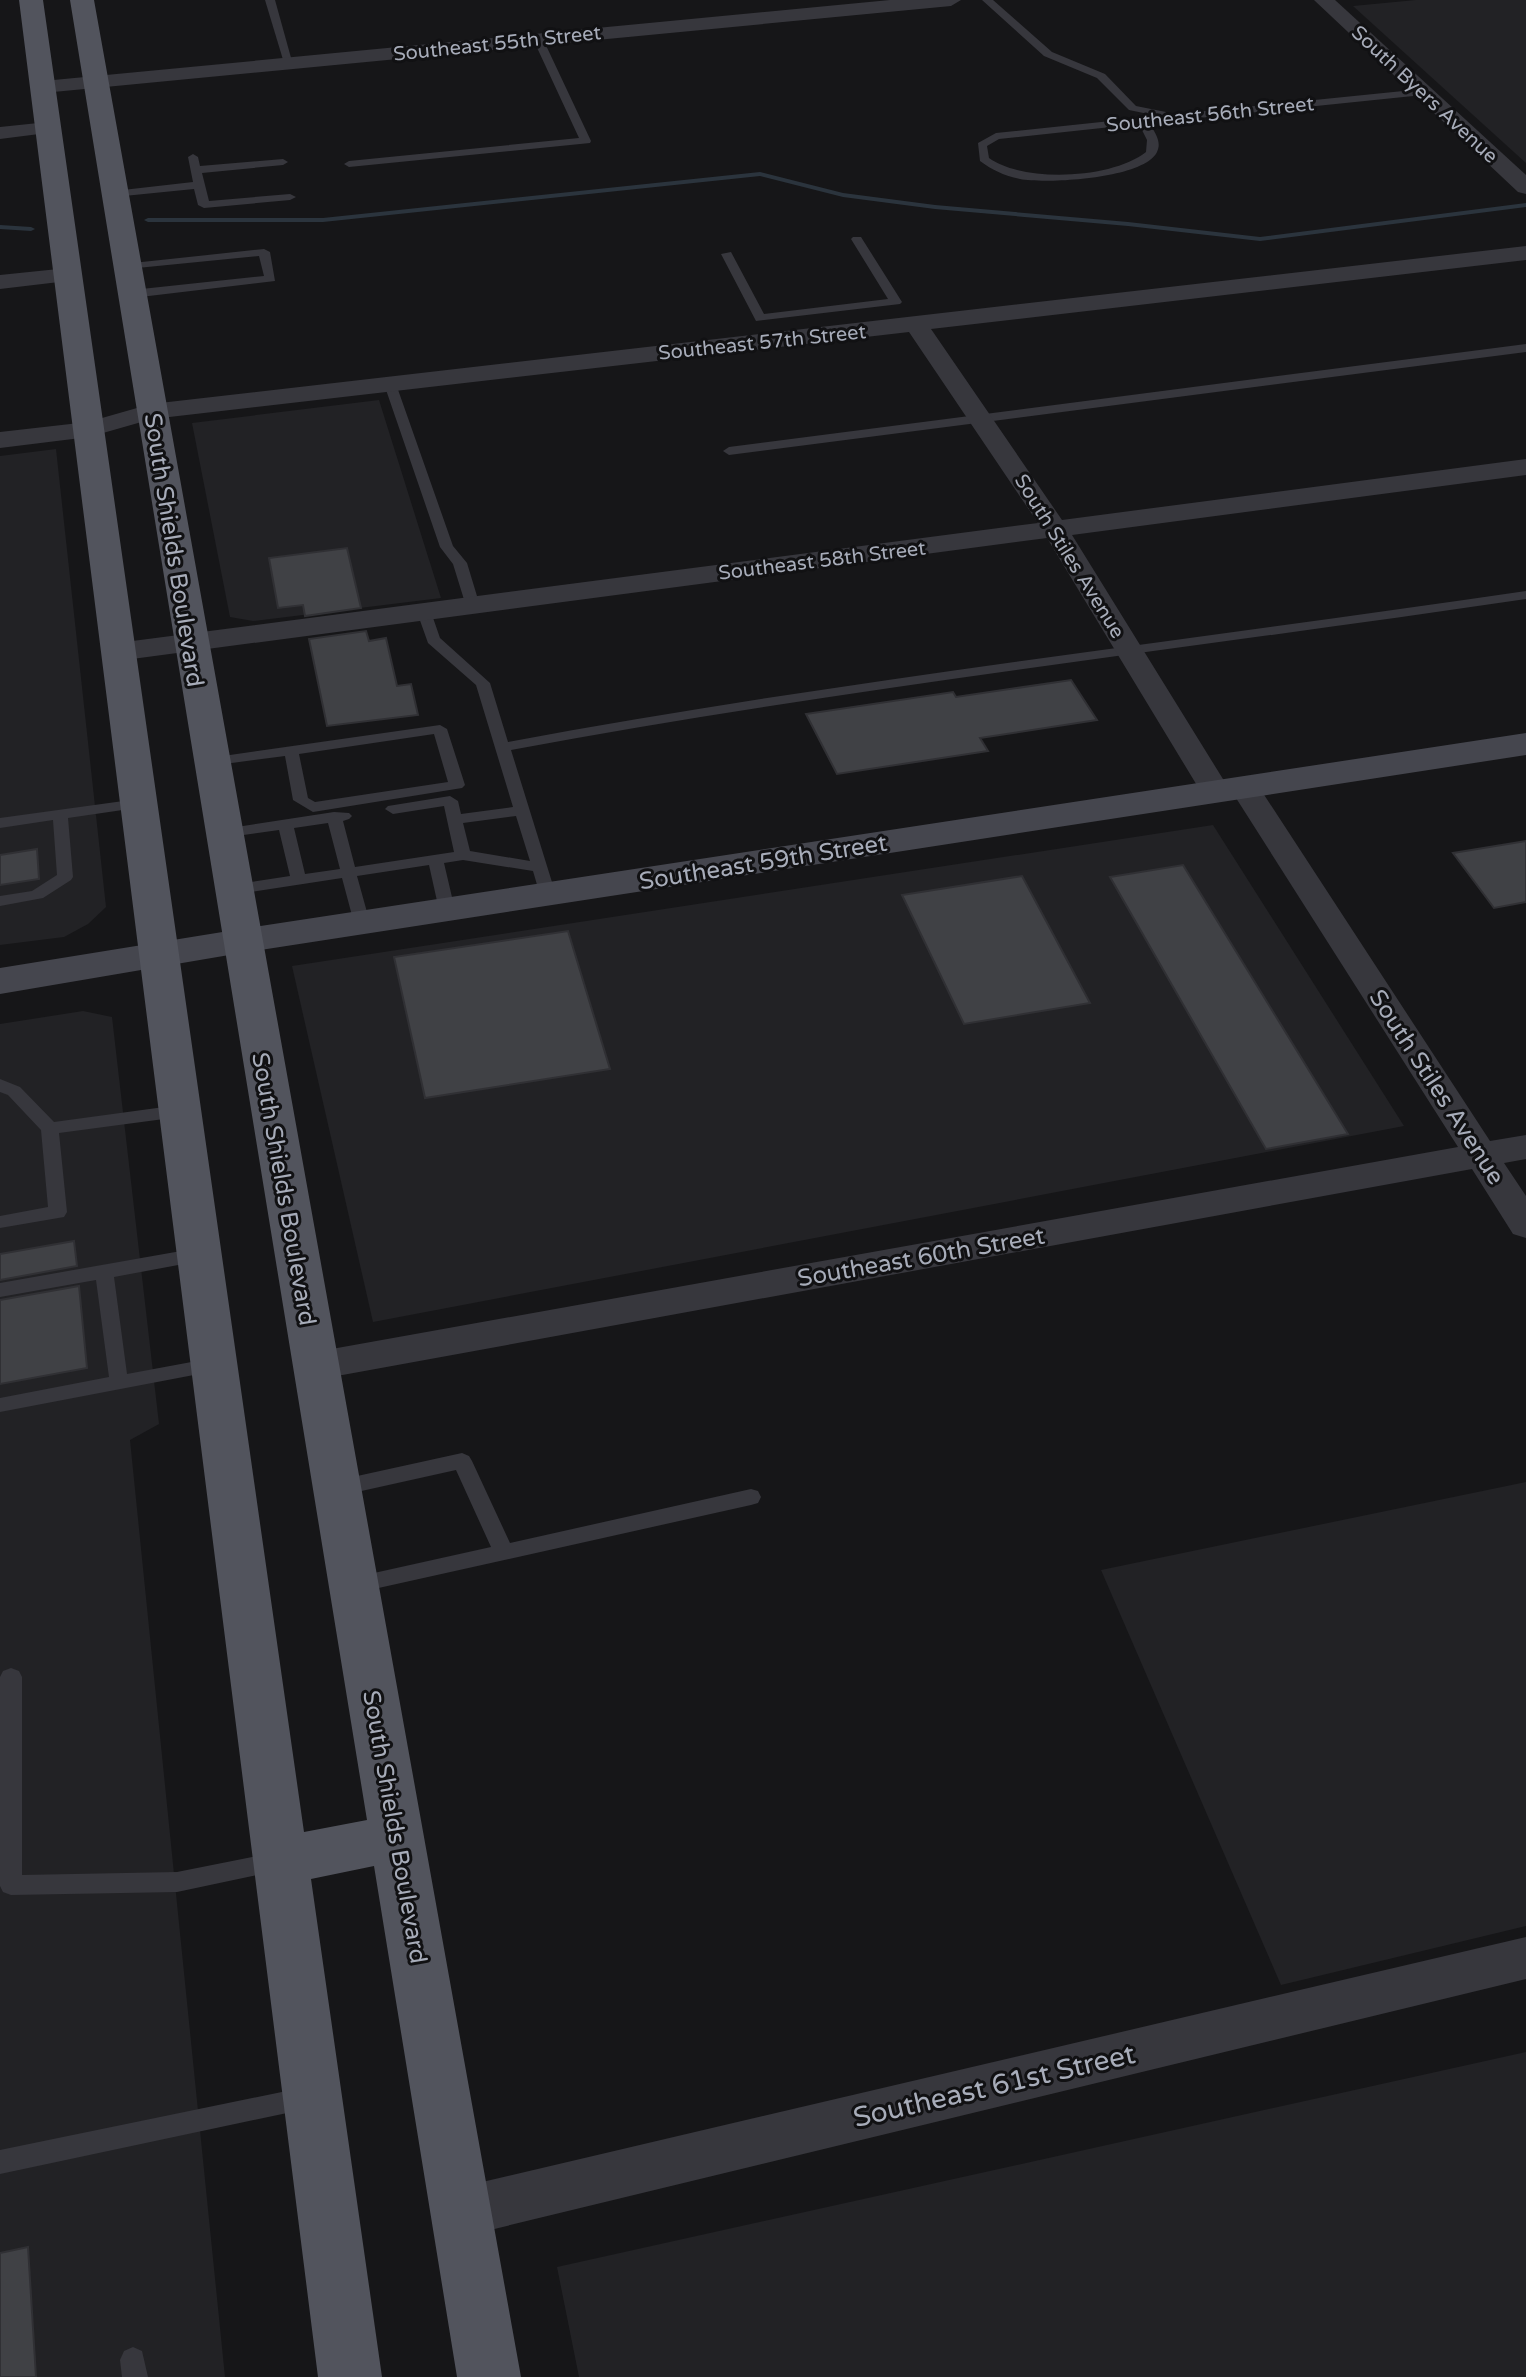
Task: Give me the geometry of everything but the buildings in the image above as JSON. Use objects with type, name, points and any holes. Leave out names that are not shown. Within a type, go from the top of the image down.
[{"type":"main road","points":[[31,0],[350,2377]]},
{"type":"main road","name":"South Shields Boulevard","points":[[82,0],[209,762],[489,2377]]},
{"type":"main road","name":"Southeast 59th Street","points":[[0,981],[447,910],[543,881],[1230,790],[1526,744]]},
{"type":"main road","points":[[281,1861],[396,1838]]},
{"type":"street","points":[[714,0],[728,21]]},
{"type":"street","name":"Southeast 55th Street","points":[[43,87],[951,0]]},
{"type":"street","name":"South Byers Avenue","points":[[1330,0],[1526,187]]},
{"type":"street","points":[[0,133],[48,128]]},
{"type":"street","name":"Southeast 57th Street","points":[[0,440],[89,429],[151,412],[1526,253]]},
{"type":"street","points":[[0,282],[68,275]]},
{"type":"street","name":"South Stiles Avenue","points":[[915,325],[1055,529],[1128,648],[1230,790],[1526,1225]]},
{"type":"street","name":"Southeast 58th Street","points":[[117,652],[1526,467]]},
{"type":"street","name":"Southeast 60th Street","points":[[315,1366],[1526,1147]]},
{"type":"street","name":"Southeast 61st Street","points":[[461,2212],[1526,1958]]},
{"type":"lane","points":[[270,0],[289,63]]},
{"type":"lane","points":[[987,0],[1048,54],[1101,76],[1133,108],[1177,117]]},
{"type":"lane","points":[[349,164],[586,141],[538,39]]},
{"type":"lane","name":"Southeast 56th Street","points":[[1142,121],[1152,133],[1153,149],[1148,158],[1117,168],[1075,176],[1028,177],[996,168],[984,159],[982,145],[996,136],[1423,92]]},
{"type":"lane","points":[[193,157],[204,205],[290,197]]},
{"type":"lane","points":[[196,170],[283,162]]},
{"type":"lane","points":[[114,194],[199,185]]},
{"type":"lane","points":[[857,239],[896,302],[915,325]]},
{"type":"lane","points":[[127,266],[264,252],[271,279],[132,294]]},
{"type":"lane","points":[[727,254],[760,318],[896,302]]},
{"type":"lane","points":[[775,316],[787,339]]},
{"type":"lane","points":[[729,451],[1526,348]]},
{"type":"lane","points":[[390,384],[447,547],[460,563],[473,606]]},
{"type":"lane","points":[[503,747],[604,727],[1128,648],[1526,595]]},
{"type":"lane","points":[[424,612],[433,640],[483,683],[543,881]]},
{"type":"lane","points":[[209,762],[291,750],[440,729],[457,785],[313,807],[301,800],[291,750]]},
{"type":"lane","points":[[393,809],[450,801],[463,855]]},
{"type":"lane","points":[[0,823],[138,804]]},
{"type":"lane","points":[[454,819],[522,811]]},
{"type":"lane","points":[[0,901],[37,895],[65,877],[60,815]]},
{"type":"lane","points":[[222,833],[339,816],[347,873],[362,923]]},
{"type":"lane","points":[[286,825],[299,880]]},
{"type":"lane","points":[[232,890],[463,855],[543,881]]},
{"type":"lane","points":[[435,859],[447,910]]},
{"type":"lane","points":[[0,1085],[14,1091],[50,1128],[58,1212],[0,1222]]},
{"type":"lane","points":[[50,1128],[179,1111]]},
{"type":"lane","points":[[0,1290],[198,1255]]},
{"type":"lane","points":[[104,1272],[119,1383]]},
{"type":"lane","points":[[0,1405],[214,1365]]},
{"type":"lane","points":[[336,1489],[462,1461],[504,1552]]},
{"type":"lane","points":[[353,1585],[751,1497]]},
{"type":"lane","points":[[11,1677],[6,1886],[177,1882],[281,1861]]},
{"type":"lane","points":[[0,2162],[312,2097]]},
{"type":"shaded area","points":[[1416,0],[1526,0],[1526,163],[1353,6]]},
{"type":"shaded area","points":[[379,400],[441,598],[253,621],[230,617],[192,423]]},
{"type":"shaded area","points":[[56,449],[106,907],[88,924],[64,937],[0,945],[0,456]]},
{"type":"shaded area","points":[[1213,825],[1404,1126],[373,1322],[292,966]]},
{"type":"shaded area","points":[[83,1011],[112,1017],[159,1424],[130,1440],[225,2377],[0,2377],[0,1024]]},
{"type":"shaded area","points":[[1526,1482],[1526,1926],[1281,1985],[1101,1570]]},
{"type":"shaded area","points":[[1526,2052],[1526,2377],[579,2377],[557,2267]]},
{"type":"waterway","points":[[148,220],[323,220],[760,174],[843,195],[935,207],[1260,239],[1526,205]]},
{"type":"waterway","points":[[0,227],[31,229]]}]
